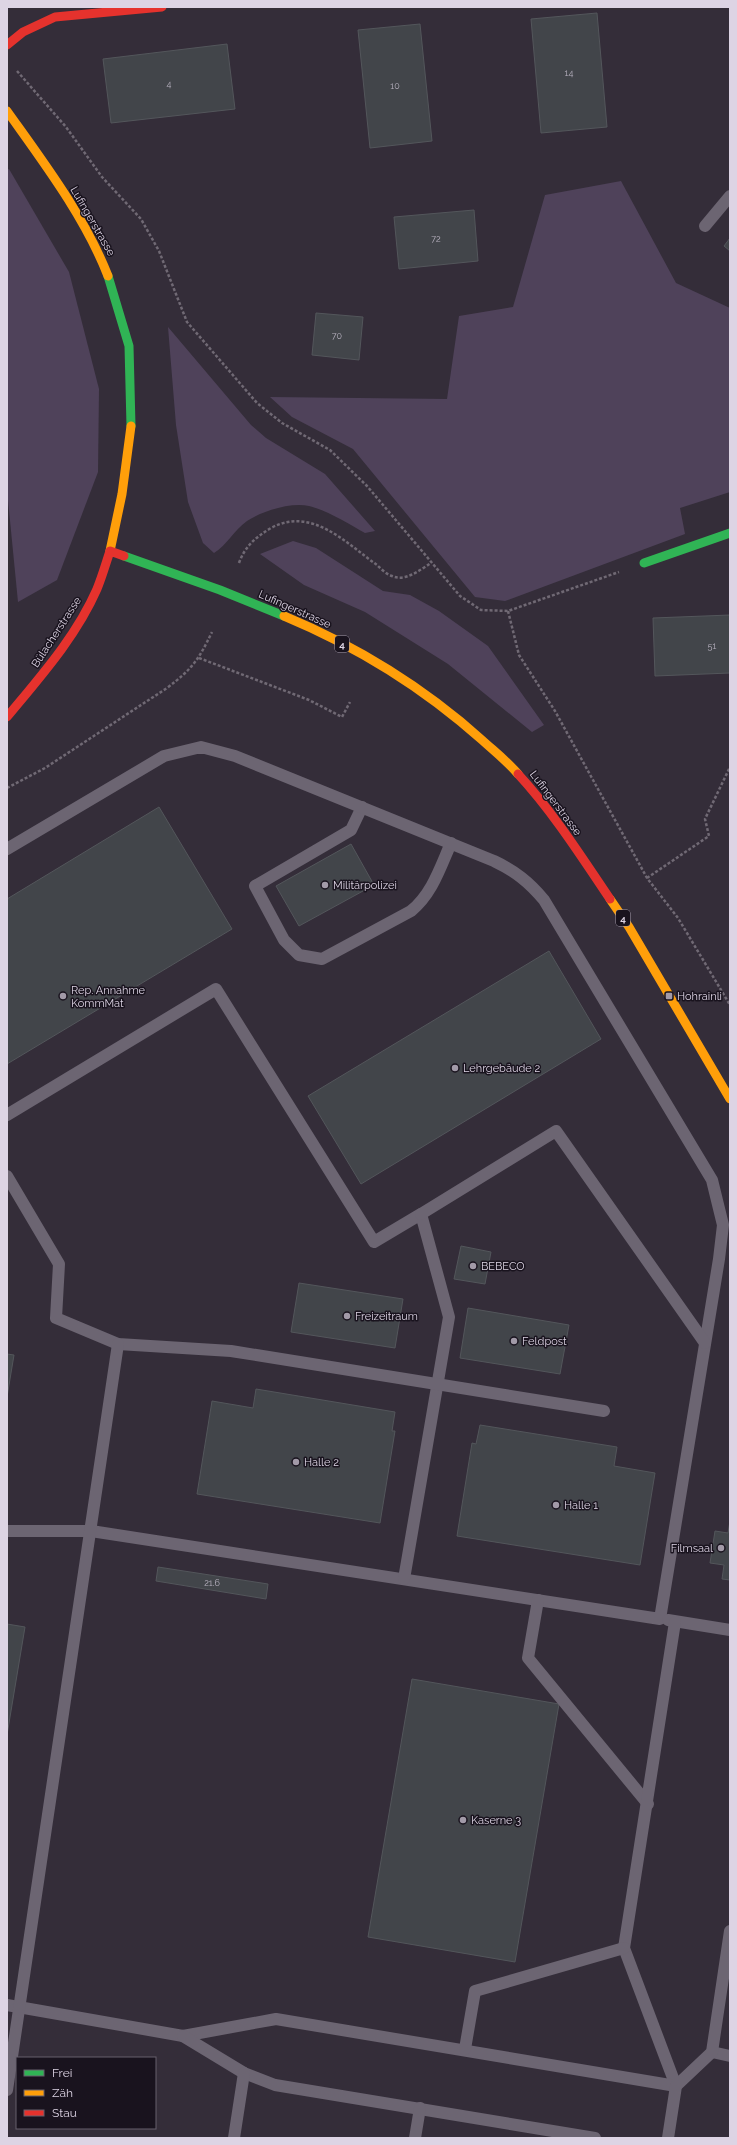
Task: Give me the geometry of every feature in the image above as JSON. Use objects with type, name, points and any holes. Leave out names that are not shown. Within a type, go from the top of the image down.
[{"type":"main road","points":[[7,45],[23,32],[55,17],[162,7]]},
{"type":"main road","name":"Lufingerstrasse","points":[[7,111],[46,166],[98,250],[114,290],[129,346],[131,433],[122,494],[110,551],[220,590],[303,624],[388,668],[454,715],[513,768],[538,796],[560,826],[629,927],[730,1099]]},
{"type":"main road","points":[[644,563],[730,533]]},
{"type":"main road","name":"Bülacherstrasse","points":[[7,717],[48,668],[76,627],[97,589],[110,551]]},
{"type":"lane","points":[[705,226],[730,196]]},
{"type":"lane","points":[[7,849],[164,756],[201,747],[235,756],[451,843],[516,872],[531,884],[544,900],[681,1125],[712,1180],[723,1225],[660,1619]]},
{"type":"lane","points":[[362,807],[351,830],[255,886],[284,940],[299,955],[322,959],[411,911],[423,902],[431,889],[451,843]]},
{"type":"lane","points":[[7,1115],[216,989],[374,1242],[556,1131],[705,1343]]},
{"type":"lane","points":[[7,1176],[59,1264],[56,1318],[118,1344],[231,1351],[604,1411]]},
{"type":"lane","points":[[404,1579],[449,1317],[421,1214]]},
{"type":"lane","points":[[7,2090],[118,1344]]},
{"type":"lane","points":[[7,1531],[91,1531],[730,1630]]},
{"type":"lane","points":[[538,1600],[528,1658],[648,1804]]},
{"type":"lane","points":[[668,2138],[676,2086],[624,1948],[648,1804],[675,1622]]},
{"type":"lane","points":[[676,2086],[712,2052],[730,1931]]},
{"type":"lane","points":[[465,2050],[475,1990],[624,1948]]},
{"type":"lane","points":[[7,2005],[20,2006],[183,2036],[276,2019],[676,2086]]},
{"type":"lane","points":[[183,2036],[244,2073],[275,2085],[595,2138]]},
{"type":"lane","points":[[712,2052],[730,2056]]},
{"type":"lane","points":[[234,2138],[244,2073]]},
{"type":"lane","points":[[415,2138],[420,2108]]},
{"type":"path","points":[[12,65],[66,127],[102,177],[141,219],[159,251],[187,322],[257,403],[282,423],[330,450],[367,486],[460,596],[481,610],[508,611],[644,563]]},
{"type":"path","points":[[239,563],[242,553],[257,536],[276,526],[290,522],[306,521],[325,528],[392,577],[411,576],[431,563]]},
{"type":"path","points":[[508,611],[518,655],[555,711],[647,878],[678,918],[730,1005]]},
{"type":"path","points":[[7,788],[45,768],[167,688],[185,674],[199,658],[212,632]]},
{"type":"path","points":[[199,658],[308,700],[342,717],[350,702]]},
{"type":"path","points":[[647,878],[709,836],[705,819],[730,767]]},
{"type":"shaded area","points":[[9,169],[69,272],[99,389],[98,472],[57,580],[18,602],[7,490],[7,170]]},
{"type":"shaded area","points":[[621,181],[676,283],[730,308],[730,492],[680,508],[685,534],[505,601],[475,597],[353,449],[292,417],[270,397],[447,399],[459,316],[513,307],[545,195]]},
{"type":"shaded area","points":[[168,327],[251,425],[266,438],[325,474],[375,531],[365,533],[323,511],[309,506],[294,505],[277,508],[253,517],[238,529],[219,550],[214,553],[203,543],[188,502],[176,425]]},
{"type":"shaded area","points":[[293,541],[316,548],[383,591],[410,595],[439,611],[488,646],[544,725],[532,732],[448,664],[365,612],[304,585],[260,554]]},
{"type":"building","points":[[597,13],[607,127],[541,133],[531,19]]},
{"type":"building","points":[[420,24],[432,141],[370,148],[358,30]]},
{"type":"building","points":[[227,44],[235,109],[111,123],[103,59]]},
{"type":"building","points":[[474,210],[478,261],[399,269],[394,217]]},
{"type":"building","points":[[730,238],[730,251],[724,246]]},
{"type":"building","points":[[316,313],[363,317],[359,360],[312,355]]},
{"type":"building","points":[[730,615],[730,673],[655,676],[653,618]]},
{"type":"building","name":"Rep. Annahme KommMat","points":[[159,807],[232,929],[7,1064],[7,899]]},
{"type":"building","name":"Militärpolizei","points":[[351,844],[374,885],[299,926],[276,886]]},
{"type":"building","name":"Lehrgebäude 2","points":[[549,951],[601,1039],[361,1184],[308,1096]]},
{"type":"building","name":"BEBECO","points":[[461,1246],[491,1252],[485,1284],[454,1279]]},
{"type":"building","name":"Freizeitraum","points":[[299,1283],[403,1299],[395,1348],[291,1332]]},
{"type":"building","name":"Feldpost","points":[[468,1308],[569,1325],[560,1374],[460,1358]]},
{"type":"building","points":[[7,1354],[14,1355],[7,1397]]},
{"type":"building","name":"Halle 2","points":[[256,1389],[395,1412],[392,1431],[395,1431],[380,1523],[197,1494],[212,1401],[253,1408]]},
{"type":"building","name":"Halle 1","points":[[480,1425],[617,1447],[614,1466],[655,1473],[640,1565],[457,1536],[472,1443],[476,1444]]},
{"type":"building","name":"Filmsaal","points":[[730,1521],[730,1580],[722,1579],[724,1565],[710,1563],[715,1531],[728,1533]]},
{"type":"building","points":[[158,1567],[268,1584],[266,1599],[156,1581]]},
{"type":"building","points":[[7,1624],[25,1627],[7,1735]]},
{"type":"building","name":"Kaserne 3","points":[[412,1679],[559,1704],[515,1962],[368,1937]]},
{"type":"traffic: fast","points":[[108,276],[129,346],[131,426]]},
{"type":"traffic: fast","points":[[644,563],[730,533]]},
{"type":"traffic: fast","points":[[124,556],[220,590],[284,616]]},
{"type":"traffic: slow","points":[[7,111],[76,212],[99,254],[108,276]]},
{"type":"traffic: slow","points":[[110,551],[122,494],[131,426]]},
{"type":"traffic: slow","points":[[284,616],[363,655],[413,686],[460,721],[518,774]]},
{"type":"traffic: slow","points":[[610,899],[629,927],[730,1099]]},
{"type":"traffic: jam","points":[[7,45],[23,32],[55,17],[162,7]]},
{"type":"traffic: jam","points":[[7,717],[32,687],[79,624],[97,589],[110,551],[124,556]]},
{"type":"traffic: jam","points":[[518,774],[555,819],[610,899]]},
{"type":"place","name":"Militärpolizei","points":[[325,885]]},
{"type":"place","name":"Rep. Annahme KommMat","points":[[63,996]]},
{"type":"place","name":"Hohrainli","points":[[669,996]]},
{"type":"place","name":"Lehrgebäude 2","points":[[455,1068]]},
{"type":"place","name":"BEBECO","points":[[473,1266]]},
{"type":"place","name":"Freizeitraum","points":[[347,1316]]},
{"type":"place","name":"Feldpost","points":[[514,1341]]},
{"type":"place","name":"Halle 2","points":[[296,1462]]},
{"type":"place","name":"Halle 1","points":[[556,1505]]},
{"type":"place","name":"Filmsaal","points":[[721,1548]]},
{"type":"place","name":"Kaserne 3","points":[[463,1820]]}]
